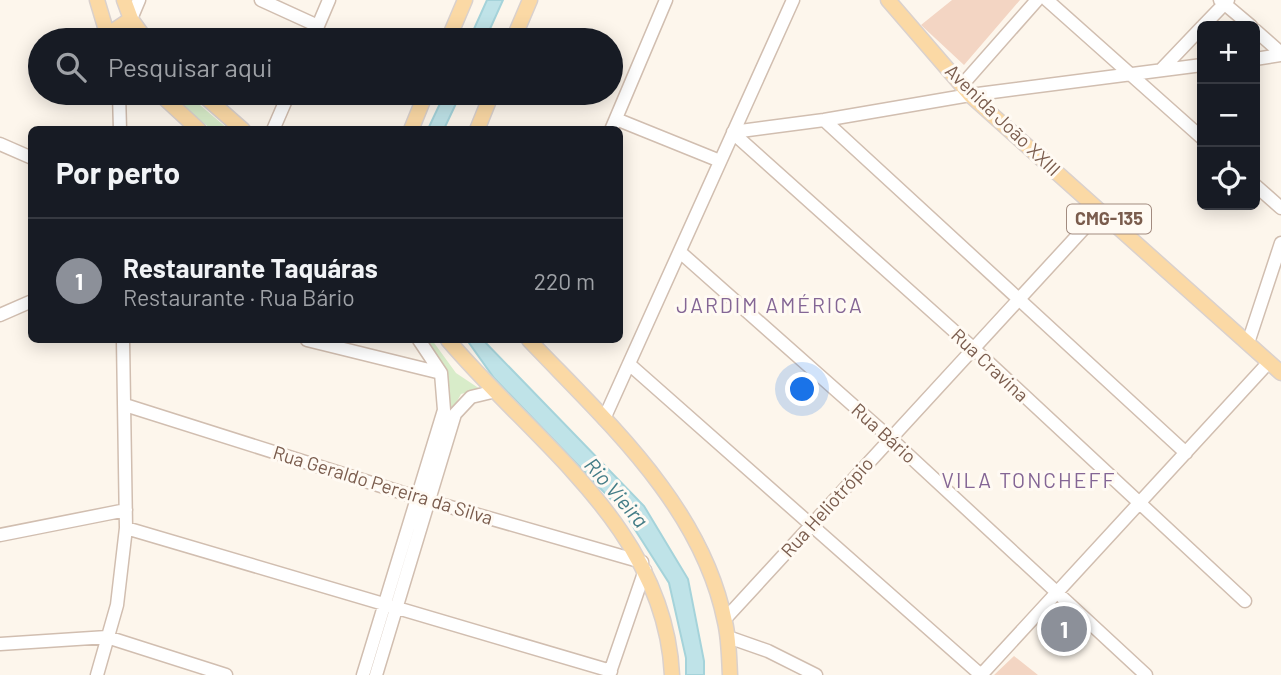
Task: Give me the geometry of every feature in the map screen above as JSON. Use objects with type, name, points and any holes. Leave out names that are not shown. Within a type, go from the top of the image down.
[{"type":"main road","points":[[97,0],[106,28]]},
{"type":"main road","points":[[124,0],[137,28]]},
{"type":"main road","points":[[453,28],[465,0]]},
{"type":"main road","points":[[518,28],[530,0]]},
{"type":"main road","name":"Avenida João XXIII","points":[[888,0],[966,90],[1281,373]]},
{"type":"main road","points":[[118,28],[131,19]]},
{"type":"main road","points":[[172,105],[195,126]]},
{"type":"main road","points":[[215,105],[238,126]]},
{"type":"main road","points":[[413,126],[421,105]]},
{"type":"main road","points":[[479,126],[487,105]]},
{"type":"main road","points":[[451,343],[556,453],[617,523],[643,566],[665,621],[672,675]]},
{"type":"main road","points":[[532,343],[604,419],[681,513],[707,567],[725,619],[730,675]]},
{"type":"street","points":[[131,19],[139,0]]},
{"type":"street","points":[[261,0],[318,26],[329,0]]},
{"type":"street","points":[[623,103],[666,0]]},
{"type":"street","points":[[966,90],[1037,0]]},
{"type":"street","points":[[1047,0],[1197,134]]},
{"type":"street","points":[[604,419],[790,1]]},
{"type":"street","points":[[1208,21],[1224,1],[1246,21]]},
{"type":"street","points":[[1161,70],[1197,33]]},
{"type":"street","points":[[1260,35],[1281,54]]},
{"type":"street","points":[[1260,58],[1281,54]]},
{"type":"street","points":[[733,133],[824,120],[966,90],[1197,66]]},
{"type":"street","points":[[119,105],[120,126]]},
{"type":"street","points":[[275,126],[284,105]]},
{"type":"street","points":[[614,124],[622,105]]},
{"type":"street","points":[[824,120],[1186,453]]},
{"type":"street","points":[[623,127],[720,162]]},
{"type":"street","name":"Rua Cravina","points":[[733,133],[973,348],[1138,505],[1245,601]]},
{"type":"street","points":[[0,145],[28,156]]},
{"type":"street","points":[[1260,189],[1281,208]]},
{"type":"street","name":"Rua Heliotrópio","points":[[725,619],[1100,211]]},
{"type":"street","points":[[1248,343],[1281,243]]},
{"type":"street","name":"Rua Bário","points":[[680,252],[890,438],[1146,675]]},
{"type":"street","points":[[0,315],[28,303]]},
{"type":"street","points":[[97,675],[117,605],[126,527],[123,343]]},
{"type":"street","points":[[319,343],[441,373]]},
{"type":"street","points":[[421,343],[441,373],[444,410],[424,499]]},
{"type":"street","points":[[629,364],[981,675],[1269,362]]},
{"type":"street","points":[[376,675],[391,606],[424,499],[455,414],[471,397],[496,391]]},
{"type":"street","name":"Rua Geraldo Pereira da Silva","points":[[125,405],[643,566]]},
{"type":"street","points":[[0,535],[126,510]]},
{"type":"street","points":[[126,527],[610,673],[643,566]]},
{"type":"street","points":[[363,675],[391,606]]},
{"type":"street","points":[[727,637],[768,651],[816,675]]},
{"type":"street","points":[[0,644],[107,638],[226,675]]},
{"type":"green space","points":[[182,105],[200,105],[224,126],[207,126]]},
{"type":"green space","points":[[424,343],[434,343],[456,373],[480,389],[461,394],[447,419],[450,395],[442,368]]},
{"type":"water","points":[[487,0],[503,0],[490,28],[474,28]]},
{"type":"water","points":[[439,105],[455,105],[445,126],[429,126]]},
{"type":"water","name":"Rio Vieira","points":[[469,343],[486,343],[644,506],[688,579],[704,661],[704,675],[686,675],[686,658],[669,583],[625,514],[494,378]]},
{"type":"building","points":[[952,0],[1020,0],[964,65],[921,25]]},
{"type":"building","points":[[1059,607],[1087,631],[1068,652],[1041,627]]},
{"type":"building","points":[[1014,656],[1038,675],[994,675]]},
{"type":"place","name":"Restaurante Taquáras","points":[[1064,629]]},
{"type":"district","name":"JARDIM AMÉRICA","points":[[770,306]]},
{"type":"district","name":"VILA TONCHEFF","points":[[1029,481]]}]
